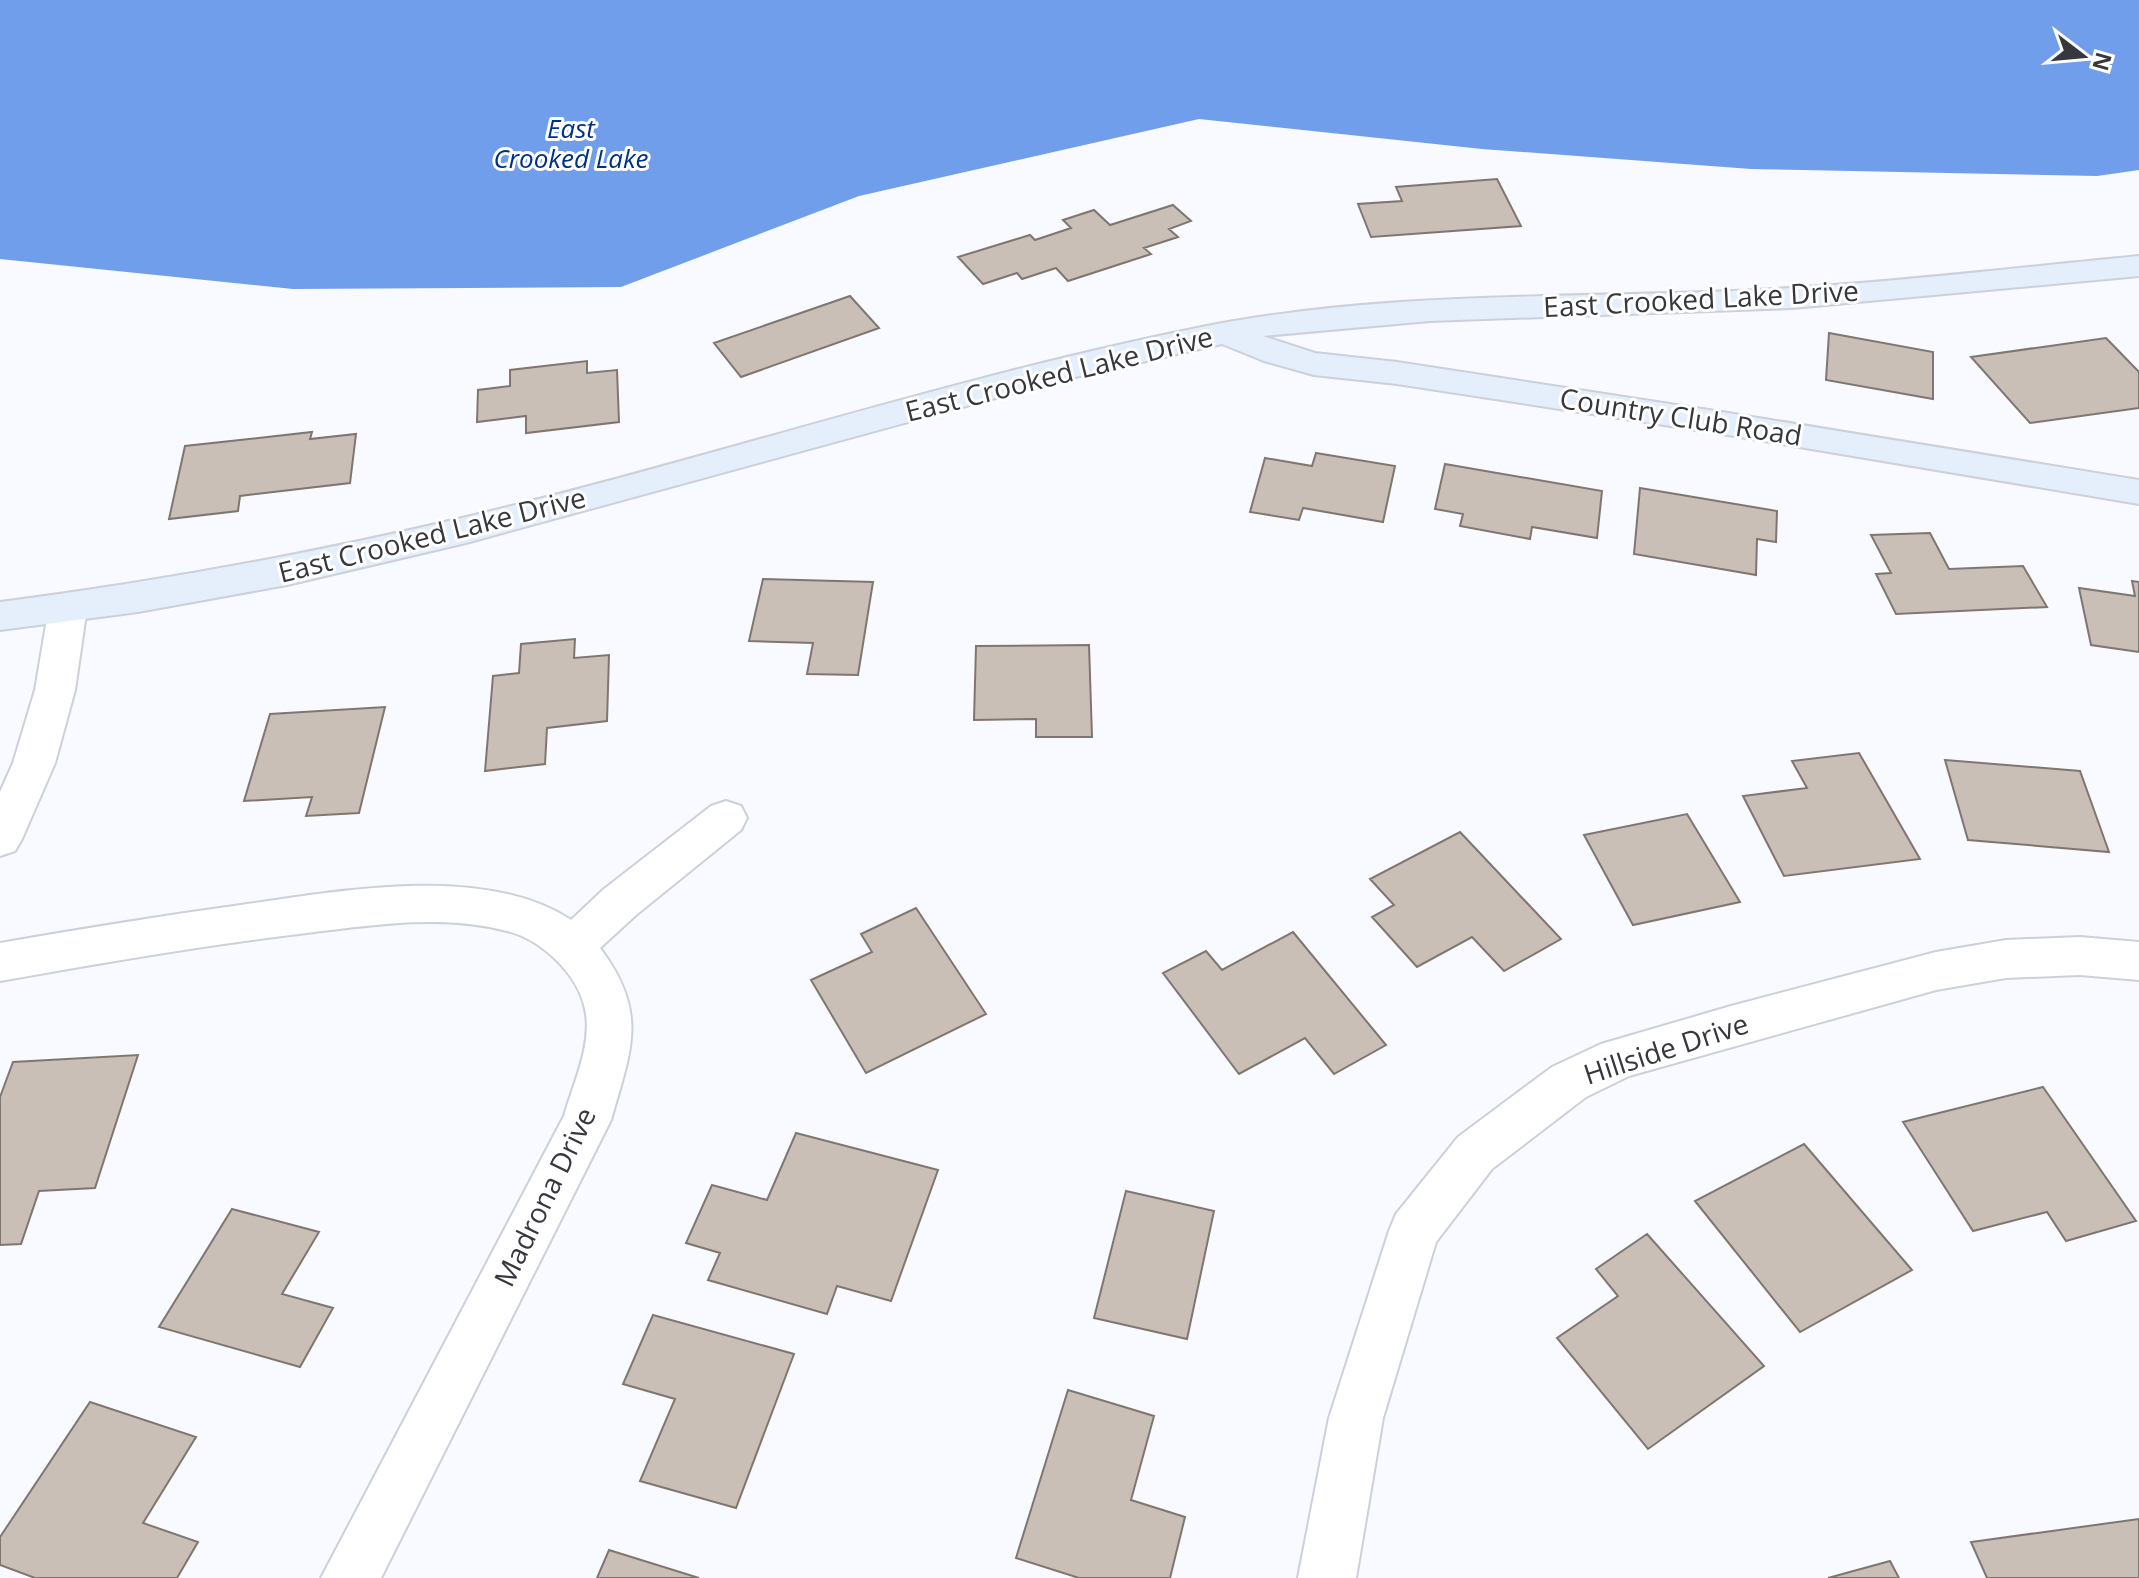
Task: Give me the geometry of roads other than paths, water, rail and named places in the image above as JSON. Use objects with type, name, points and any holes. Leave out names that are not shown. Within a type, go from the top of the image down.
[{"type":"street","name":"East Crooked Lake Drive","points":[[0,616],[287,571],[466,530],[1055,371],[1269,325],[1430,311],[1793,298],[2139,266]]},
{"type":"street","name":"Country Club Road","points":[[1225,333],[1276,354],[1314,364],[1397,373],[1722,423],[2139,492]]},
{"type":"street","points":[[0,839],[34,763],[55,690],[68,607]]},
{"type":"street","points":[[572,947],[620,902],[726,818]]},
{"type":"street","name":"Madrona Drive","points":[[0,962],[210,926],[363,908],[424,905],[490,910],[533,921],[561,936],[595,976],[610,1017],[600,1077],[587,1120],[350,1578]]},
{"type":"street","name":"Hillside Drive","points":[[1327,1578],[1356,1418],[1414,1231],[1475,1153],[1510,1126],[1569,1082],[1618,1059],[1921,975],[2006,959],[2080,956],[2139,961]]},
{"type":"water","name":"East Crooked Lake","points":[[0,0],[2139,0],[2139,170],[2097,176],[1751,169],[1482,149],[1199,119],[859,196],[621,287],[293,289],[0,259]]}]
